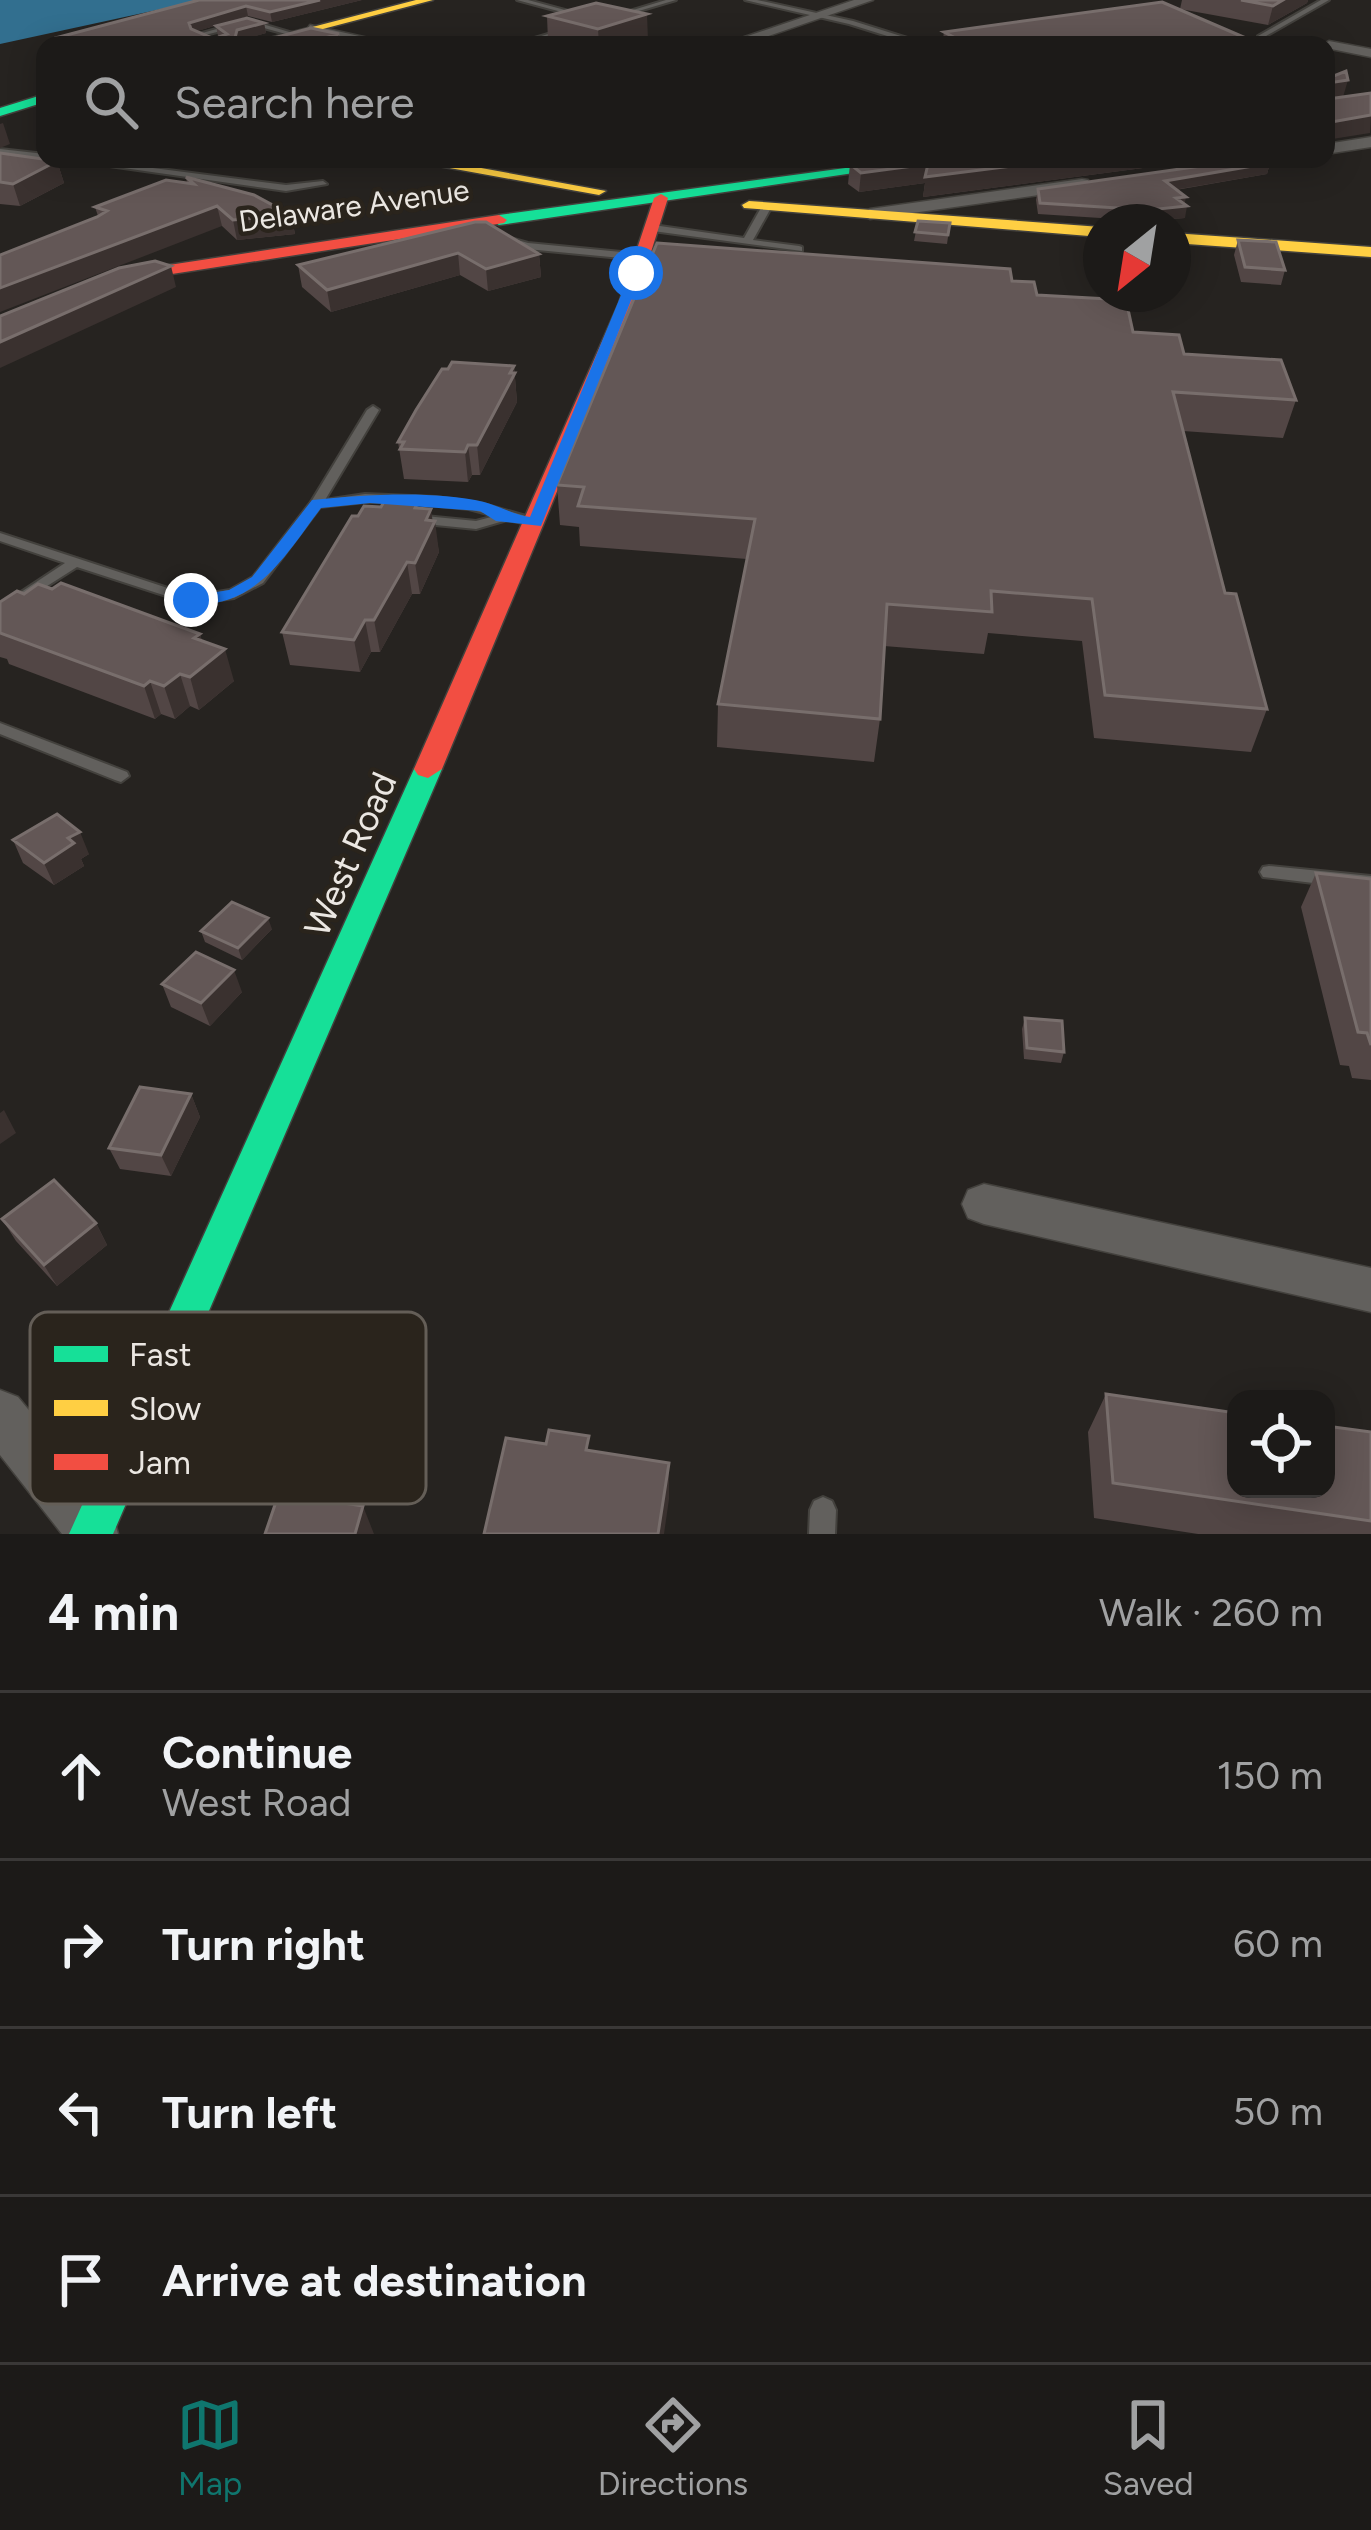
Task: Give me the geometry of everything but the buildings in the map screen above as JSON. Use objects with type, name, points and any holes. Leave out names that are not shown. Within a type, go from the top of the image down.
[{"type":"street","points":[[282,36],[428,0]]},
{"type":"street","points":[[755,36],[867,0]]},
{"type":"street","points":[[301,31],[330,36]]},
{"type":"street","points":[[1335,46],[1371,52]]},
{"type":"street","points":[[0,90],[36,96]]},
{"type":"street","points":[[0,112],[36,101]]},
{"type":"street","points":[[1335,148],[1371,142]]},
{"type":"street","points":[[466,168],[662,198],[1083,231]]},
{"type":"street","name":"Delaware Avenue","points":[[0,327],[116,278],[383,244],[456,224],[877,168]]},
{"type":"street","points":[[870,214],[1097,182]]},
{"type":"street","name":"West Road","points":[[189,1312],[535,523],[662,198]]},
{"type":"street","points":[[1191,239],[1371,252]]},
{"type":"street","points":[[984,1204],[1371,1290]]},
{"type":"street","points":[[0,1415],[30,1453]]},
{"type":"street","points":[[70,1504],[92,1532]]},
{"type":"street","name":"West Road","points":[[92,1532],[104,1504]]},
{"type":"lane","points":[[520,0],[602,20]]},
{"type":"lane","points":[[546,36],[674,0]]},
{"type":"lane","points":[[748,0],[891,36]]},
{"type":"lane","points":[[1261,36],[1326,0]]},
{"type":"lane","points":[[200,36],[250,22],[301,31]]},
{"type":"lane","points":[[0,151],[36,156]]},
{"type":"lane","points":[[133,168],[286,188],[323,184]]},
{"type":"lane","points":[[747,242],[767,206]]},
{"type":"lane","points":[[456,224],[527,246],[642,257]]},
{"type":"lane","points":[[653,228],[799,249]]},
{"type":"lane","points":[[410,248],[488,234]]},
{"type":"lane","points":[[0,537],[191,600],[233,594],[257,580],[317,503],[373,410]]},
{"type":"lane","points":[[317,503],[341,505],[351,499],[370,499],[484,507],[502,518],[535,523]]},
{"type":"lane","points":[[341,505],[343,512],[360,515]]},
{"type":"lane","points":[[406,519],[476,525],[502,518]]},
{"type":"lane","points":[[0,612],[75,562]]},
{"type":"lane","points":[[0,728],[121,776]]},
{"type":"lane","points":[[1269,872],[1371,883]]},
{"type":"water","points":[[0,0],[203,0],[36,36],[0,44]]},
{"type":"traffic: fast","points":[[0,112],[36,101]]},
{"type":"traffic: fast","points":[[499,220],[877,168]]},
{"type":"traffic: fast","points":[[189,1312],[428,769]]},
{"type":"traffic: fast","points":[[91,1534],[104,1504]]},
{"type":"traffic: slow","points":[[285,36],[428,0]]},
{"type":"traffic: slow","points":[[461,168],[599,191]]},
{"type":"traffic: slow","points":[[749,205],[1083,231]]},
{"type":"traffic: slow","points":[[1191,239],[1371,252]]},
{"type":"traffic: jam","points":[[428,769],[627,303],[661,198]]},
{"type":"traffic: jam","points":[[0,327],[116,278],[499,220]]},
{"type":"route","points":[[191,600],[233,594],[257,580],[317,503],[341,505],[351,499],[370,499],[484,507],[502,518],[535,523],[636,273]]}]
